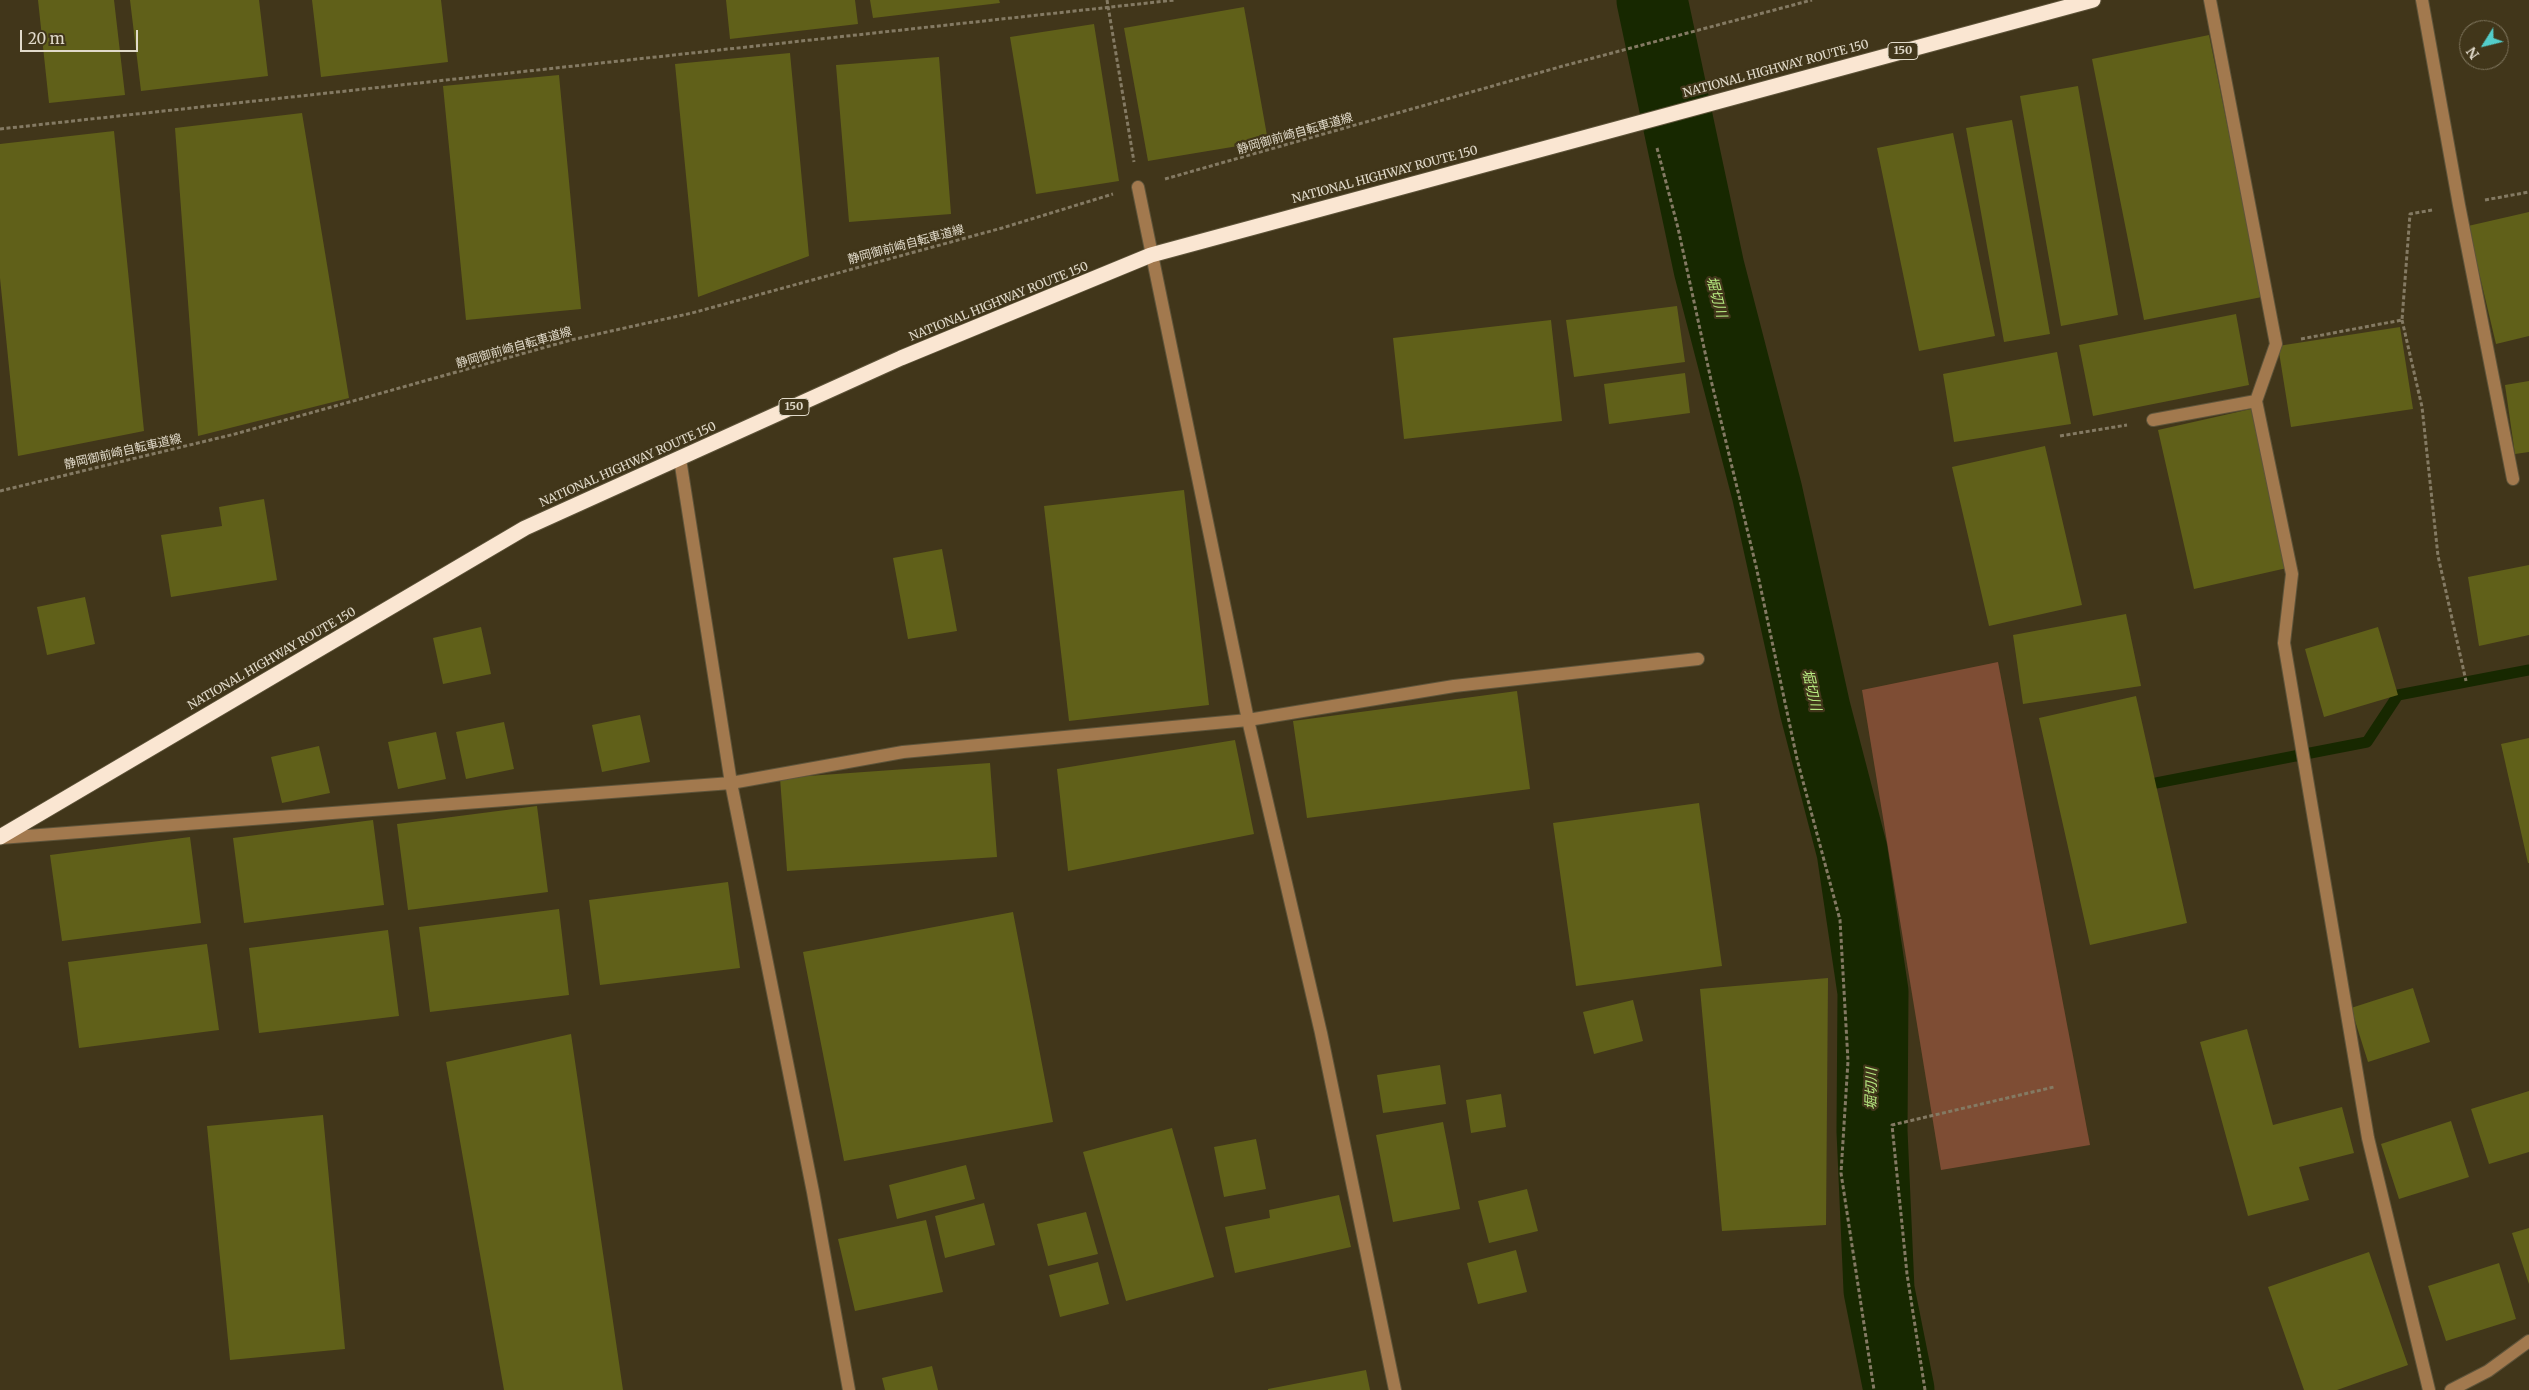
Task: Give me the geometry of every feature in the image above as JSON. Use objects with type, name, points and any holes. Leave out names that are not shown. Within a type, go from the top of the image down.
[{"type":"highway","name":"NATIONAL HIGHWAY ROUTE 150","points":[[0,838],[525,528],[901,358],[1151,255],[1650,118],[2093,0]]},
{"type":"street","points":[[2210,0],[2276,344],[2256,401],[2292,574],[2284,643],[2368,1138],[2429,1390]]},
{"type":"street","points":[[2422,0],[2512,479]]},
{"type":"street","points":[[1138,187],[1248,720],[1321,1033],[1395,1390]]},
{"type":"street","points":[[2153,420],[2256,401]]},
{"type":"street","points":[[680,459],[731,783],[813,1192],[849,1390]]},
{"type":"street","points":[[0,838],[731,783],[903,752],[1248,720],[1454,686],[1698,659]]},
{"type":"street","points":[[2451,1390],[2488,1371],[2529,1341]]},
{"type":"path","points":[[1107,0],[1138,187]]},
{"type":"path","points":[[0,129],[1175,0]]},
{"type":"path","name":"静岡御前崎自転車道線","points":[[0,490],[235,434],[571,340],[692,313],[1002,228],[1138,187],[1563,66],[1812,0]]},
{"type":"path","points":[[1650,118],[1678,228],[1711,380],[1756,566],[1797,759],[1840,920],[1848,1060],[1841,1173],[1874,1390]]},
{"type":"path","points":[[2466,681],[2438,556],[2422,407],[2402,320],[2410,214],[2529,192]]},
{"type":"path","points":[[2276,344],[2402,320]]},
{"type":"path","points":[[2060,436],[2153,420]]},
{"type":"path","points":[[1925,1390],[1907,1274],[1892,1125],[2054,1087]]},
{"type":"shaded area","points":[[1998,662],[2090,1145],[1941,1170],[1862,690]]},
{"type":"building","points":[[38,0],[114,0],[125,95],[49,103]]},
{"type":"building","points":[[130,0],[259,0],[268,76],[141,91]]},
{"type":"building","points":[[312,0],[441,0],[448,62],[321,77]]},
{"type":"building","points":[[726,0],[855,0],[858,24],[730,39]]},
{"type":"building","points":[[870,0],[999,0],[1000,3],[873,18]]},
{"type":"building","points":[[1244,7],[1268,141],[1148,161],[1124,28]]},
{"type":"building","points":[[1094,24],[1119,181],[1036,194],[1010,37]]},
{"type":"building","points":[[2209,35],[2262,297],[2144,320],[2092,59]]},
{"type":"building","points":[[790,53],[809,256],[698,297],[675,64]]},
{"type":"building","points":[[939,57],[951,214],[849,222],[836,65]]},
{"type":"building","points":[[559,75],[581,309],[466,320],[443,86]]},
{"type":"building","points":[[2078,86],[2118,315],[2061,326],[2020,96]]},
{"type":"building","points":[[302,113],[349,398],[198,436],[175,128]]},
{"type":"building","points":[[2012,120],[2050,334],[2004,342],[1966,128]]},
{"type":"building","points":[[114,131],[144,431],[18,456],[0,278],[0,144]]},
{"type":"building","points":[[1953,133],[1995,336],[1919,351],[1877,148]]},
{"type":"building","points":[[2529,212],[2529,336],[2496,344],[2468,226]]},
{"type":"building","points":[[1677,306],[1685,362],[1574,377],[1566,320]]},
{"type":"building","points":[[2236,314],[2249,385],[2093,416],[2079,345]]},
{"type":"building","points":[[1551,320],[1562,421],[1404,439],[1393,338]]},
{"type":"building","points":[[2400,327],[2413,409],[2291,427],[2278,346]]},
{"type":"building","points":[[2057,352],[2071,424],[1954,442],[1943,374]]},
{"type":"building","points":[[1685,373],[1690,413],[1609,424],[1604,384]]},
{"type":"building","points":[[2529,381],[2529,452],[2515,454],[2505,385]]},
{"type":"building","points":[[2251,409],[2287,568],[2194,589],[2158,430]]},
{"type":"building","points":[[2045,446],[2082,605],[1989,626],[1952,467]]},
{"type":"building","points":[[1184,490],[1209,705],[1069,721],[1044,506]]},
{"type":"building","points":[[264,499],[277,580],[171,597],[161,535],[222,526],[219,507]]},
{"type":"building","points":[[942,549],[957,631],[908,639],[893,558]]},
{"type":"building","points":[[2529,565],[2529,635],[2479,646],[2468,577]]},
{"type":"building","points":[[85,597],[95,644],[47,655],[37,607]]},
{"type":"building","points":[[2126,614],[2141,686],[2023,704],[2013,635]]},
{"type":"building","points":[[481,627],[491,674],[443,684],[433,638]]},
{"type":"building","points":[[2378,627],[2398,695],[2324,717],[2305,649]]},
{"type":"building","points":[[1517,691],[1530,789],[1307,818],[1293,721]]},
{"type":"building","points":[[2136,696],[2187,923],[2090,945],[2039,718]]},
{"type":"building","points":[[640,715],[650,762],[602,772],[592,725]]},
{"type":"building","points":[[504,722],[514,769],[466,779],[456,732]]},
{"type":"building","points":[[436,732],[446,779],[398,789],[388,742]]},
{"type":"building","points":[[2529,738],[2529,863],[2528,863],[2501,744]]},
{"type":"building","points":[[1235,740],[1254,834],[1068,871],[1057,769]]},
{"type":"building","points":[[319,746],[330,793],[282,803],[271,757]]},
{"type":"building","points":[[990,763],[997,857],[787,871],[780,778]]},
{"type":"building","points":[[1699,803],[1722,966],[1576,986],[1553,823]]},
{"type":"building","points":[[537,806],[548,892],[408,910],[397,824]]},
{"type":"building","points":[[373,820],[384,905],[244,923],[233,838]]},
{"type":"building","points":[[190,837],[201,923],[62,941],[50,855]]},
{"type":"building","points":[[728,882],[740,968],[600,985],[589,900]]},
{"type":"building","points":[[559,909],[569,995],[430,1012],[419,927]]},
{"type":"building","points":[[1013,912],[1053,1122],[844,1161],[803,952]]},
{"type":"building","points":[[388,930],[399,1016],[259,1033],[249,948]]},
{"type":"building","points":[[207,944],[219,1030],[79,1048],[68,962]]},
{"type":"building","points":[[1828,978],[1826,1225],[1722,1231],[1700,989]]},
{"type":"building","points":[[2413,988],[2430,1042],[2368,1062],[2351,1008]]},
{"type":"building","points":[[1633,1000],[1643,1041],[1594,1054],[1583,1012]]},
{"type":"building","points":[[2247,1029],[2273,1125],[2342,1107],[2354,1153],[2299,1167],[2309,1200],[2248,1216],[2200,1042]]},
{"type":"building","points":[[571,1034],[623,1390],[504,1390],[446,1062]]},
{"type":"building","points":[[1440,1065],[1446,1104],[1383,1113],[1377,1075]]},
{"type":"building","points":[[2529,1091],[2529,1152],[2489,1164],[2471,1109]]},
{"type":"building","points":[[1501,1094],[1506,1127],[1471,1133],[1466,1100]]},
{"type":"building","points":[[323,1115],[345,1349],[230,1360],[207,1126]]},
{"type":"building","points":[[2451,1121],[2469,1177],[2399,1199],[2381,1144]]},
{"type":"building","points":[[1443,1122],[1460,1209],[1393,1222],[1376,1135]]},
{"type":"building","points":[[1172,1128],[1214,1277],[1126,1301],[1083,1152]]},
{"type":"building","points":[[1256,1139],[1266,1189],[1224,1197],[1214,1147]]},
{"type":"building","points":[[966,1165],[975,1199],[897,1219],[889,1185]]},
{"type":"building","points":[[1527,1189],[1538,1231],[1489,1243],[1478,1201]]},
{"type":"building","points":[[1339,1195],[1351,1247],[1235,1273],[1225,1227],[1270,1218],[1269,1210]]},
{"type":"building","points":[[984,1203],[995,1245],[945,1258],[935,1216]]},
{"type":"building","points":[[1086,1212],[1098,1254],[1048,1266],[1037,1224]]},
{"type":"building","points":[[926,1220],[943,1292],[855,1311],[838,1239]]},
{"type":"building","points":[[2529,1228],[2529,1284],[2512,1233]]},
{"type":"building","points":[[1516,1250],[1527,1292],[1478,1304],[1467,1263]]},
{"type":"building","points":[[2369,1252],[2408,1365],[2337,1390],[2304,1390],[2268,1287]]},
{"type":"building","points":[[1098,1262],[1109,1304],[1060,1317],[1049,1275]]},
{"type":"building","points":[[2499,1263],[2516,1319],[2446,1341],[2428,1286]]},
{"type":"building","points":[[932,1366],[938,1390],[885,1390],[882,1378]]},
{"type":"building","points":[[1366,1370],[1370,1390],[1268,1390],[1268,1389]]},
{"type":"waterway","name":"堀切川","points":[[1652,0],[1709,268],[1767,492],[1815,709],[1852,851],[1873,992],[1872,1131],[1879,1290],[1899,1390]]},
{"type":"waterway","points":[[2156,783],[2367,742],[2398,695],[2529,670]]}]
